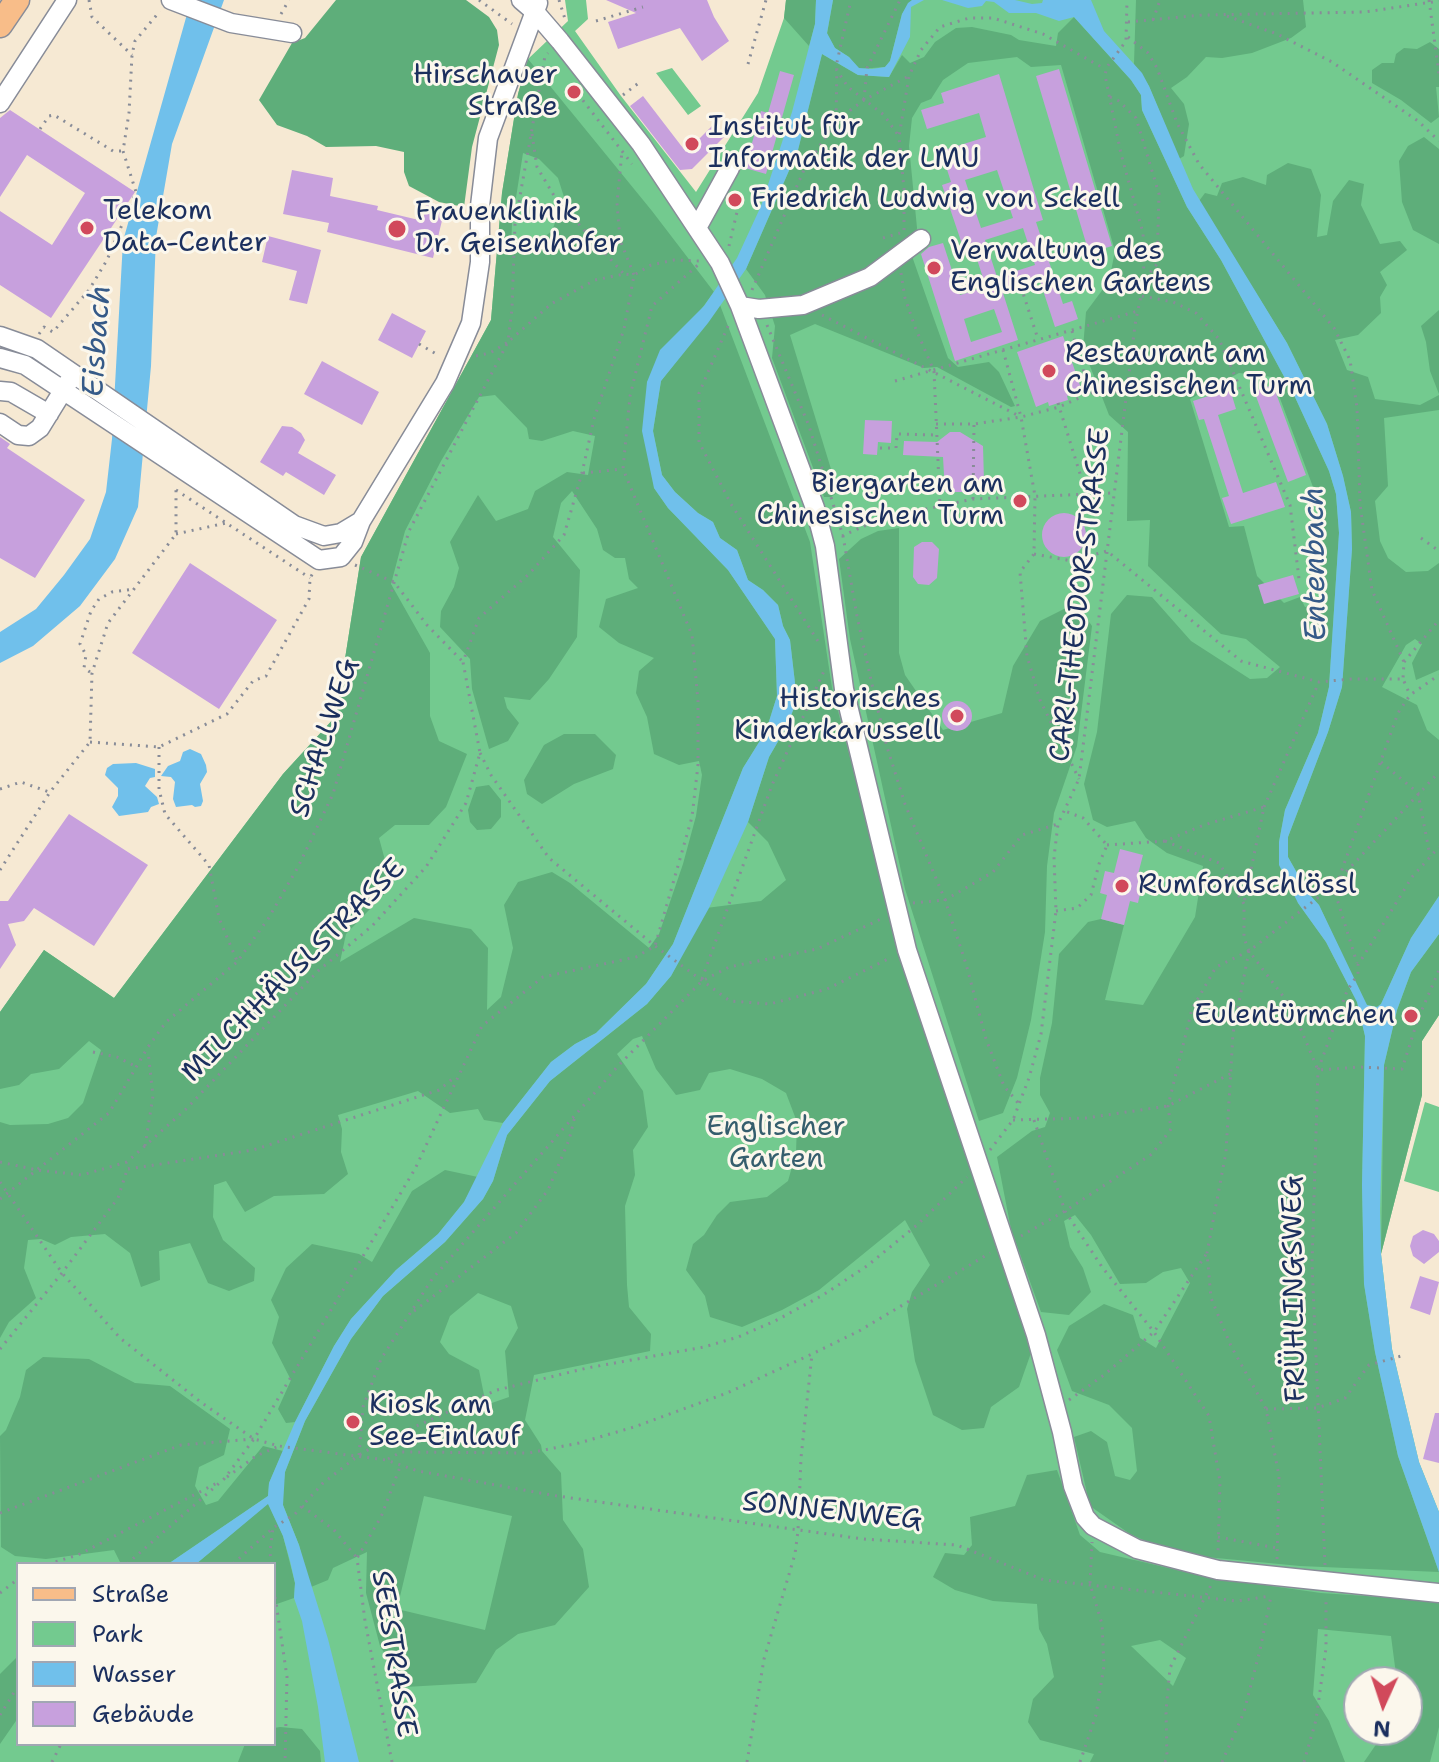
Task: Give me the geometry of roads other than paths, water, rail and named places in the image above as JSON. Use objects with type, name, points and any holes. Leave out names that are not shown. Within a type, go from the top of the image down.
[{"type":"main road","points":[[0,25],[17,0]]},
{"type":"street","points":[[0,103],[67,0]]},
{"type":"street","points":[[171,1],[231,23],[292,33]]},
{"type":"street","points":[[0,358],[25,365],[319,560],[341,557],[347,552],[361,521],[445,383],[448,356],[471,323],[480,262],[480,206],[488,138],[532,4]]},
{"type":"street","points":[[532,4],[557,50],[641,144],[697,228],[716,269],[745,303],[825,546],[844,689],[907,950],[1036,1335],[1075,1494],[1085,1517],[1093,1526],[1137,1549],[1218,1570],[1439,1593]]},
{"type":"street","points":[[697,228],[730,168]]},
{"type":"street","points":[[745,303],[803,305],[870,277],[899,258],[912,236]]},
{"type":"street","points":[[0,336],[37,349],[294,525],[324,536],[341,533],[361,521]]},
{"type":"street","points":[[0,423],[18,435],[29,436],[40,428],[73,373]]},
{"type":"street","points":[[0,391],[11,392],[49,414]]},
{"type":"water","points":[[191,0],[224,0],[172,144],[156,237],[151,366],[138,507],[115,559],[80,606],[33,646],[0,663],[0,632],[36,609],[64,575],[90,539],[106,492],[112,439],[123,241]]},
{"type":"water","points":[[816,0],[833,0],[827,33],[835,48],[859,68],[885,67],[890,61],[902,14],[908,3],[924,0],[911,7],[910,37],[889,77],[858,75],[822,54],[798,150],[746,269],[661,381],[653,431],[662,475],[675,492],[713,522],[720,538],[737,550],[748,580],[778,605],[790,640],[797,700],[787,726],[769,757],[748,822],[709,908],[671,976],[647,1004],[550,1081],[507,1135],[493,1181],[483,1199],[445,1242],[383,1296],[351,1339],[305,1421],[285,1472],[283,1505],[299,1545],[328,1639],[359,1762],[325,1762],[302,1621],[294,1598],[295,1583],[283,1536],[268,1504],[198,1562],[171,1562],[268,1496],[269,1483],[295,1422],[351,1319],[396,1270],[438,1234],[464,1202],[503,1123],[551,1062],[596,1033],[646,984],[673,944],[743,768],[766,731],[777,696],[775,639],[728,570],[668,508],[654,488],[642,431],[647,382],[660,350],[704,306],[737,258],[761,206],[792,112],[815,24]]},
{"type":"water","points":[[942,0],[1015,0],[1032,4],[1042,3],[1043,0],[1091,0],[1104,31],[1142,73],[1193,189],[1287,343],[1327,424],[1351,512],[1352,549],[1342,687],[1288,837],[1288,857],[1309,894],[1319,905],[1367,1005],[1377,1007],[1381,1004],[1411,938],[1439,896],[1439,934],[1411,972],[1397,1010],[1384,1065],[1380,1211],[1381,1254],[1392,1349],[1419,1462],[1439,1512],[1439,1572],[1398,1456],[1364,1284],[1365,1036],[1357,1002],[1326,942],[1298,903],[1279,865],[1279,842],[1285,810],[1318,733],[1329,687],[1339,533],[1336,494],[1329,471],[1294,395],[1221,260],[1187,207],[1142,110],[1141,95],[1131,80],[1074,17],[1059,21],[1036,13],[1009,13],[994,2],[986,1],[982,6],[968,8]]},
{"type":"water","points":[[190,749],[201,754],[206,765],[207,772],[200,784],[203,801],[201,806],[176,807],[173,799],[175,782],[171,777],[161,776],[168,766],[180,761],[183,752]]},
{"type":"water","points":[[136,763],[155,769],[155,777],[150,778],[145,786],[157,797],[159,804],[148,812],[119,816],[112,807],[118,796],[118,788],[105,775],[107,768],[113,764]]},
{"type":"place","name":"Hirschauer Straße","points":[[574,92]]},
{"type":"place","name":"Institut für Informatik der LMU","points":[[692,144]]},
{"type":"place","name":"Friedrich Ludwig von Sckell","points":[[735,200]]},
{"type":"place","name":"Telekom Data-Center","points":[[87,228]]},
{"type":"place","name":"Frauenklinik Dr. Geisenhofer","points":[[397,229]]},
{"type":"place","name":"Verwaltung des Englischen Gartens","points":[[934,268]]},
{"type":"place","name":"Restaurant am Chinesischen Turm","points":[[1049,371]]},
{"type":"place","name":"Biergarten am Chinesischen Turm","points":[[1020,501]]},
{"type":"place","name":"Historisches Kinderkarussell","points":[[957,716]]},
{"type":"place","name":"Rumfordschlössl","points":[[1122,886]]},
{"type":"place","name":"Eulentürmchen","points":[[1411,1016]]},
{"type":"place","name":"Kiosk am See-Einlauf","points":[[353,1422]]},
{"type":"water label","name":"Eisbach","points":[[98,341]]},
{"type":"water label","name":"Entenbach","points":[[1316,564]]},
{"type":"park label","name":"Englischer Garten","points":[[776,1144]]}]
